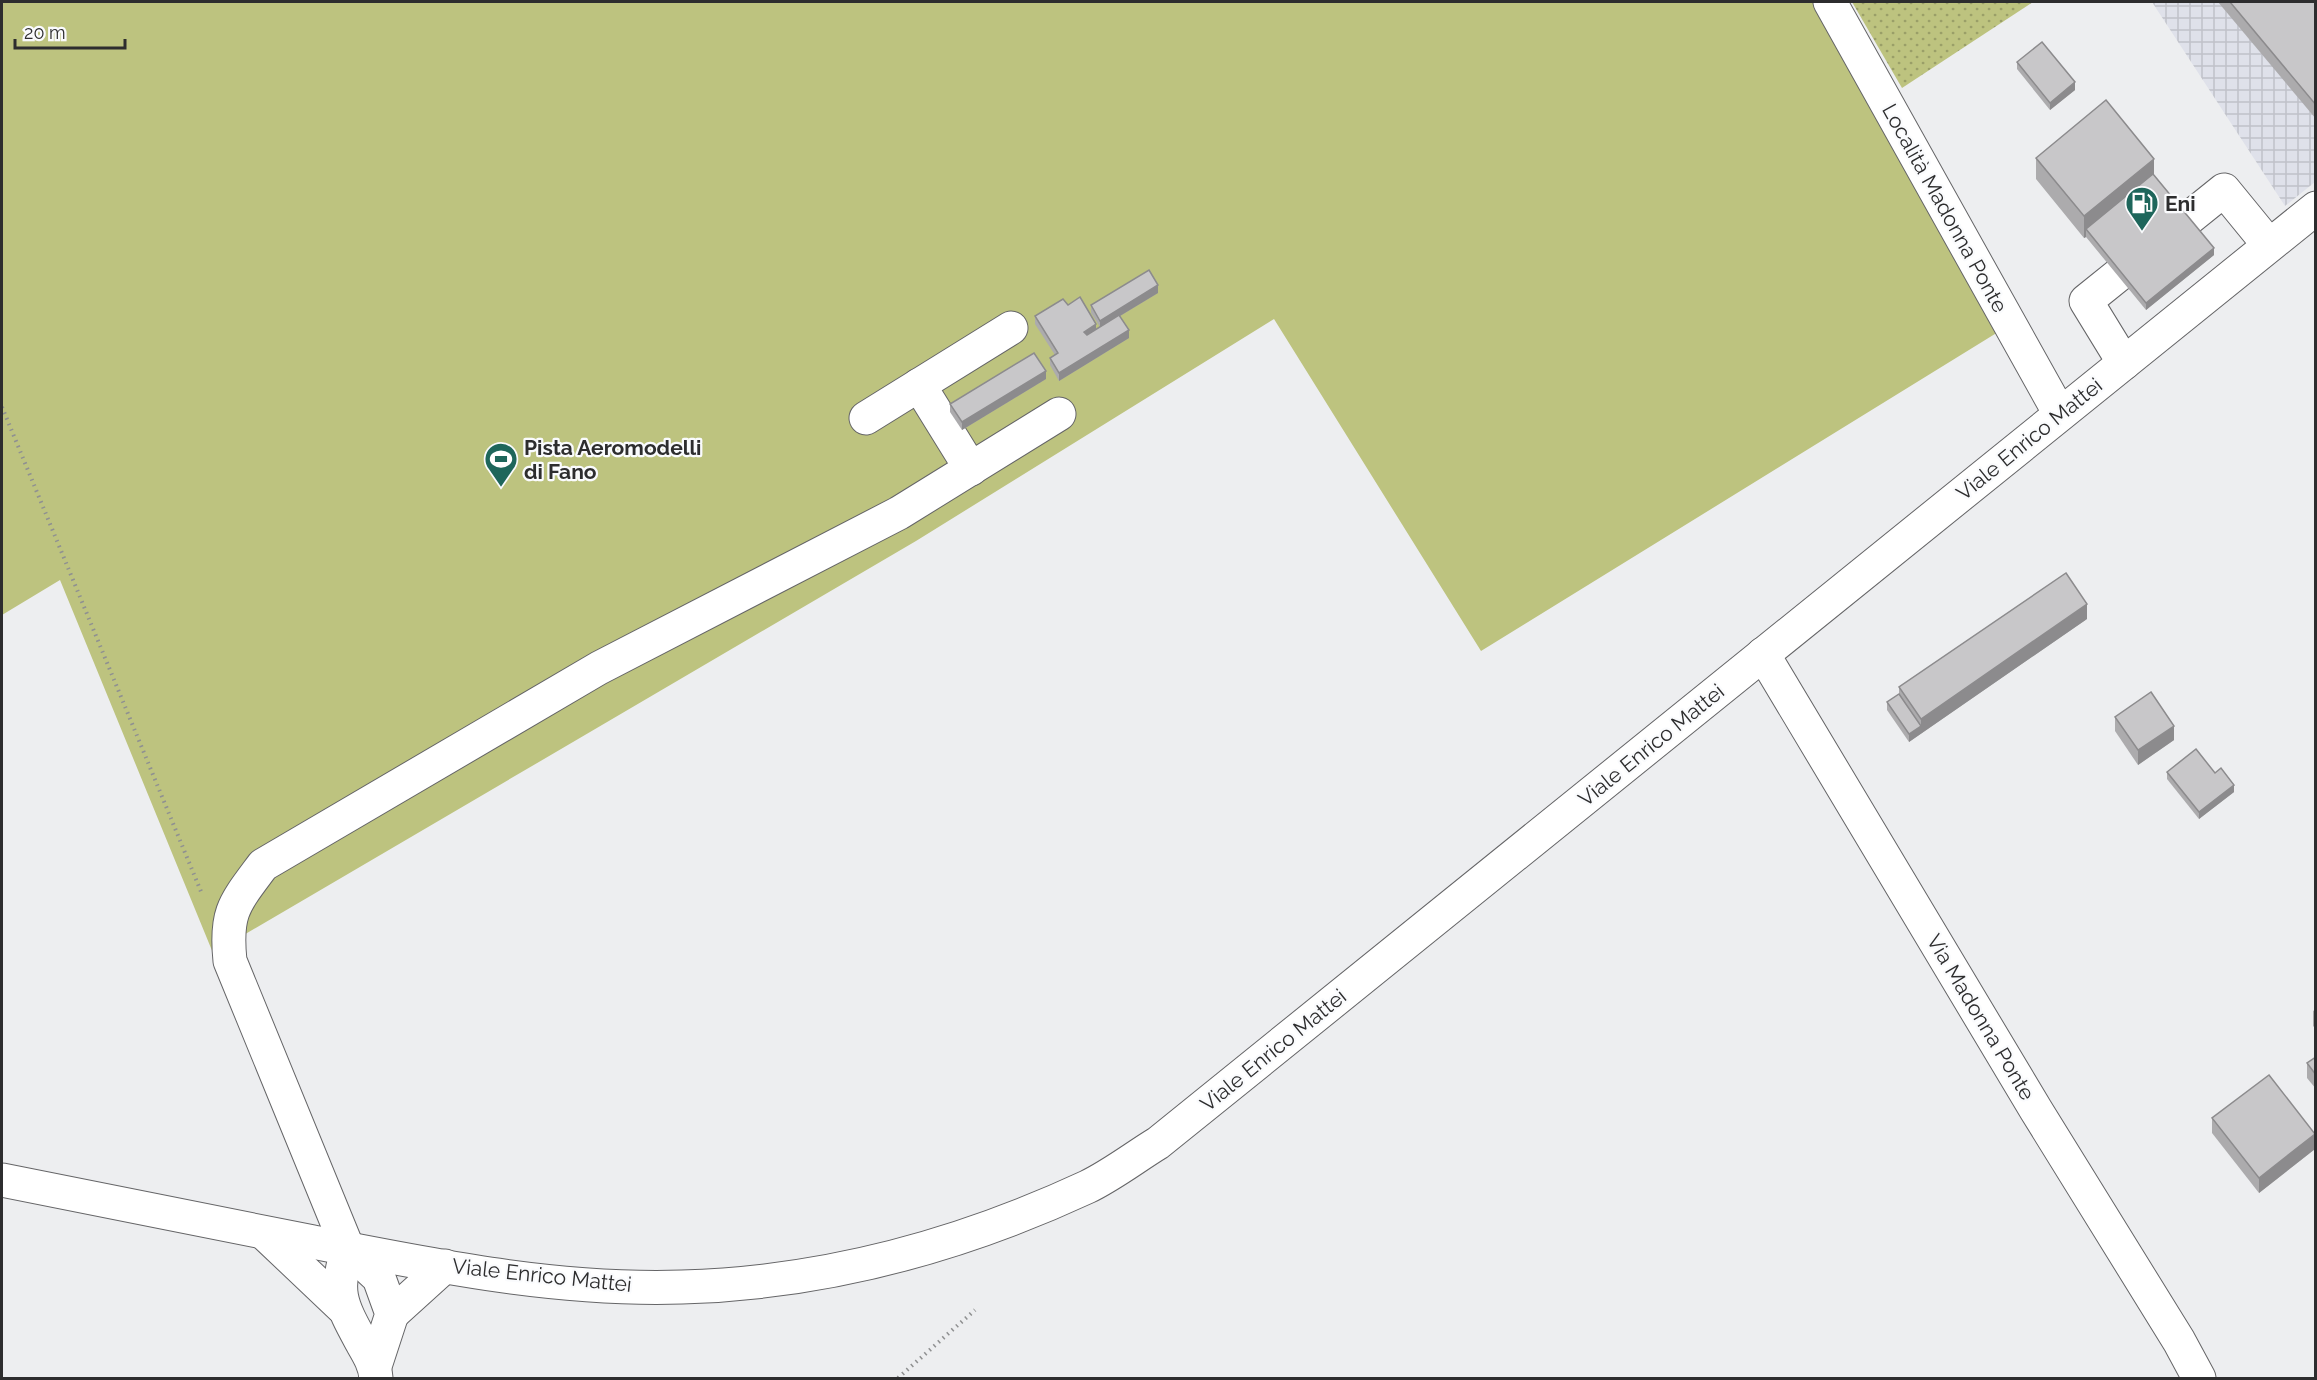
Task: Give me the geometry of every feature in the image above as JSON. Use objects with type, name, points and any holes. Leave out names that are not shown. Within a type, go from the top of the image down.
[{"type":"street","name":"Località Madonna Ponte","points":[[1830,2],[2060,414]]},
{"type":"street","points":[[2124,363],[2086,302],[2215,197],[2224,190],[2269,245]]},
{"type":"street","name":"Viale Enrico Mattei","points":[[2,1180],[264,1233],[445,1266],[570,1283],[681,1287],[801,1277],[898,1256],[986,1229],[1090,1186],[1158,1143],[2316,208]]},
{"type":"street","points":[[866,418],[1011,328]]},
{"type":"street","points":[[919,385],[971,469]]},
{"type":"street","points":[[392,1314],[379,1278],[348,1249],[230,961],[226,930],[234,904],[263,866],[599,668],[899,513],[1059,414]]},
{"type":"street","name":"Via Madonna Ponte","points":[[1763,654],[2036,1110],[2179,1341],[2199,1378]]},
{"type":"street","points":[[264,1233],[342,1307],[376,1372]]},
{"type":"street","points":[[342,1307],[340,1273],[348,1249]]},
{"type":"street","points":[[376,1372],[392,1314],[445,1266]]},
{"type":"path","points":[[2,407],[205,901],[226,930]]},
{"type":"path","points":[[898,1378],[975,1310]]},
{"type":"shaded area","points":[[2152,2],[2315,2],[2315,182],[2285,206]]},
{"type":"green space","name":"Pista Aeromodelli di Fano","points":[[2,2],[1822,2],[2003,329],[1481,651],[1274,319],[916,541],[213,953],[60,580],[2,615]]},
{"type":"green space","points":[[1852,2],[2033,2],[1902,88]]},
{"type":"building","points":[[2230,2],[2316,2],[2316,105]]},
{"type":"building","points":[[2042,42],[2075,82],[2050,103],[2017,62]]},
{"type":"building","points":[[2106,100],[2154,159],[2084,216],[2036,158]]},
{"type":"building","points":[[2153,174],[2214,248],[2146,303],[2086,229]]},
{"type":"building","points":[[1149,270],[1158,285],[1100,321],[1091,305]]},
{"type":"building","points":[[1080,297],[1096,324],[1084,332],[1087,335],[1119,315],[1129,330],[1059,373],[1050,358],[1058,353],[1035,316],[1063,299],[1068,305]]},
{"type":"building","points":[[1034,353],[1046,371],[962,422],[950,404]]},
{"type":"building","points":[[2066,573],[2087,604],[1921,719],[1899,687]]},
{"type":"building","points":[[2151,692],[2174,726],[2138,750],[2115,717]]},
{"type":"building","points":[[1899,694],[1921,726],[1909,734],[1887,702]]},
{"type":"building","points":[[2196,749],[2215,773],[2221,768],[2234,785],[2199,812],[2167,772]]},
{"type":"building","points":[[2316,1057],[2316,1075],[2307,1063]]},
{"type":"building","points":[[2269,1075],[2315,1134],[2259,1178],[2212,1118]]},
{"type":"place","name":"Eni","points":[[2142,232]]},
{"type":"place","name":"Pista Aeromodelli di Fano","points":[[501,488]]}]
